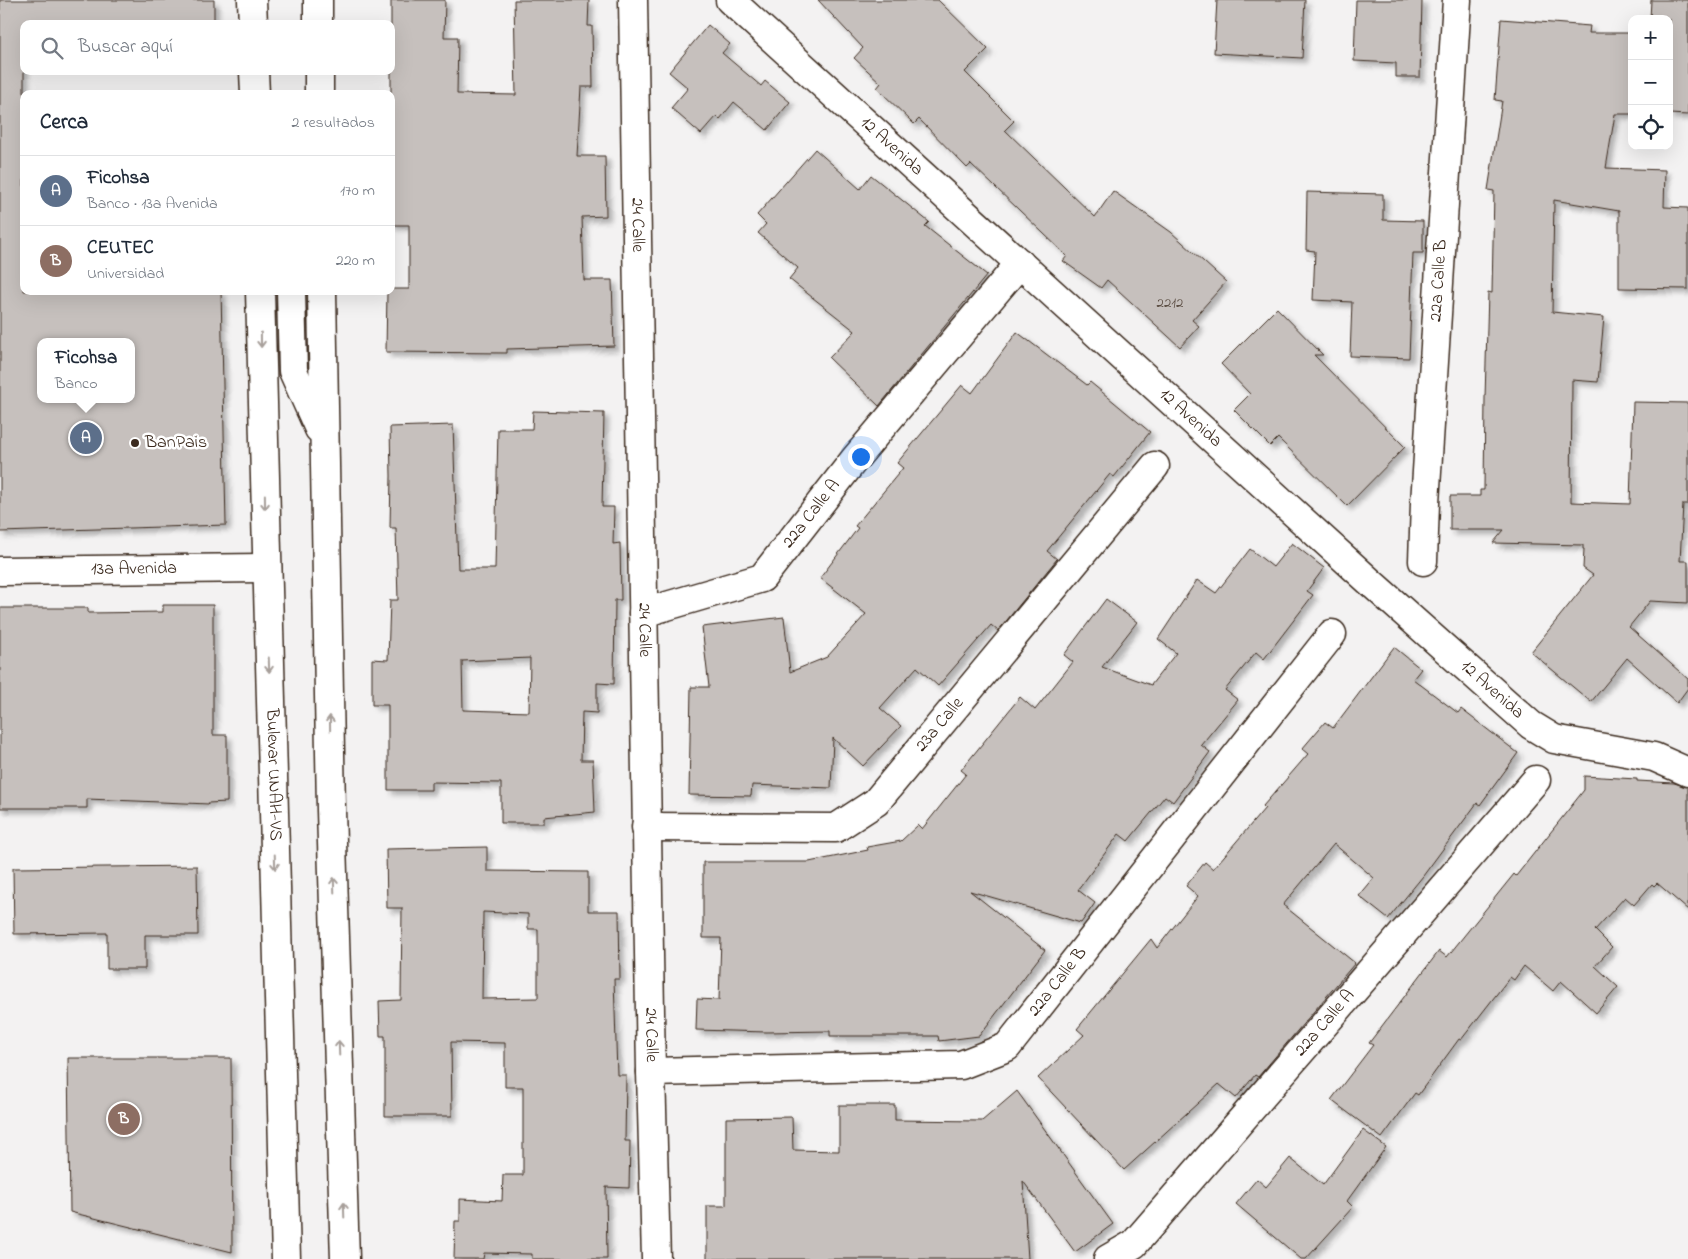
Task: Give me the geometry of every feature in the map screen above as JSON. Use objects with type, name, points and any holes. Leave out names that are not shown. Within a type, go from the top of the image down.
[{"type":"street","points":[[252,0],[253,20]]},
{"type":"street","points":[[318,0],[318,20]]},
{"type":"street","name":"24 Calle","points":[[633,0],[650,1072],[656,1259]]},
{"type":"street","name":"12 Avenida","points":[[730,0],[1362,574],[1532,725],[1554,739],[1654,756],[1688,772]]},
{"type":"street","name":"22a Calle B","points":[[1423,561],[1425,503],[1457,0]]},
{"type":"street","points":[[254,75],[255,90]]},
{"type":"street","points":[[319,75],[319,90]]},
{"type":"street","name":"22a Calle A","points":[[642,613],[762,578],[854,460],[1020,263]]},
{"type":"street","name":"Bulevar UNAH-VS","points":[[260,295],[286,1259]]},
{"type":"street","points":[[291,295],[293,371],[323,439]]},
{"type":"street","points":[[322,295],[323,439],[331,810],[345,1259]]},
{"type":"street","name":"23a Calle","points":[[646,827],[836,828],[876,802],[1155,466]]},
{"type":"street","name":"13a Avenida","points":[[0,571],[267,568]]},
{"type":"street","name":"22a Calle B","points":[[650,1072],[961,1066],[1007,1047],[1332,634]]},
{"type":"street","name":"22a Calle A","points":[[1108,1259],[1134,1244],[1536,780]]},
{"type":"building","points":[[0,0],[214,0],[214,20],[20,20],[20,75],[24,75],[24,90],[20,90],[20,295],[221,295],[226,525],[0,532]]},
{"type":"building","points":[[391,0],[445,0],[444,37],[458,37],[457,94],[516,95],[514,0],[589,0],[588,26],[592,26],[593,87],[581,87],[577,156],[605,156],[606,216],[582,217],[584,280],[612,280],[614,346],[507,349],[507,353],[386,352],[387,295],[395,295],[395,289],[409,289],[409,225],[395,225],[395,90],[391,90],[391,75],[395,75],[395,20],[391,20]]},
{"type":"building","points":[[818,0],[938,0],[988,49],[965,72],[1014,121],[1005,130],[1095,217],[1113,191],[1171,232],[1226,282],[1192,320],[1199,326],[1180,347],[1107,280],[1101,288],[1063,261],[1067,256],[971,164],[967,168],[919,119],[914,124],[877,88],[881,83],[854,58],[863,48]]},
{"type":"building","points":[[1217,0],[1305,0],[1302,58],[1214,53]]},
{"type":"building","points":[[1356,0],[1422,0],[1420,77],[1396,77],[1396,63],[1354,61]]},
{"type":"building","points":[[1651,0],[1688,0],[1688,115],[1673,114],[1673,15],[1650,15]]},
{"type":"building","points":[[1501,19],[1590,26],[1589,33],[1628,33],[1628,114],[1615,114],[1606,168],[1665,170],[1664,207],[1688,208],[1688,289],[1619,288],[1619,211],[1554,200],[1552,312],[1604,317],[1598,382],[1572,380],[1571,502],[1630,504],[1633,402],[1688,403],[1688,504],[1683,504],[1680,561],[1688,561],[1688,603],[1650,601],[1629,627],[1688,679],[1688,688],[1677,703],[1627,658],[1591,702],[1531,652],[1593,575],[1583,568],[1583,545],[1493,543],[1504,530],[1450,530],[1450,496],[1480,496],[1480,490],[1484,490],[1488,292],[1492,293],[1494,191],[1488,190],[1502,101],[1495,100]]},
{"type":"building","points":[[708,25],[730,44],[722,53],[761,86],[765,81],[790,102],[767,130],[734,102],[720,119],[717,116],[701,134],[671,108],[688,88],[669,72]]},
{"type":"building","points":[[815,149],[860,189],[871,175],[929,222],[925,226],[987,275],[879,406],[829,358],[855,331],[789,279],[798,268],[758,233],[766,224],[757,215]]},
{"type":"building","points":[[1307,192],[1383,194],[1383,220],[1423,221],[1423,253],[1413,253],[1409,358],[1350,356],[1352,302],[1313,300],[1315,251],[1306,250]]},
{"type":"building","points":[[1277,308],[1323,355],[1314,355],[1405,447],[1347,506],[1278,438],[1270,446],[1234,410],[1250,394],[1221,364]]},
{"type":"building","points":[[1017,332],[1087,385],[1090,382],[1150,432],[1114,477],[1110,474],[1047,551],[1057,559],[998,631],[991,625],[938,686],[917,667],[880,708],[901,726],[863,766],[833,738],[831,788],[752,785],[751,796],[689,795],[691,687],[709,687],[702,627],[784,617],[790,672],[827,657],[866,614],[820,578],[858,528],[855,526],[903,468],[897,463],[962,385],[972,393]]},
{"type":"building","points":[[533,411],[604,413],[602,507],[614,507],[613,544],[620,543],[621,600],[615,600],[614,684],[597,683],[597,713],[582,712],[581,760],[593,760],[595,812],[544,817],[544,823],[501,823],[501,783],[431,782],[431,790],[388,790],[388,705],[372,705],[372,659],[388,660],[390,600],[398,600],[396,528],[390,528],[390,427],[453,425],[458,569],[495,569],[498,429],[532,429]],"holes":[[[530,658],[529,712],[463,710],[462,661]]]},
{"type":"building","points":[[1292,543],[1324,568],[1307,591],[1313,595],[1264,659],[1256,652],[1225,690],[1238,700],[1201,745],[1210,752],[1173,802],[1165,796],[1128,841],[1119,834],[1078,890],[1095,903],[1081,923],[970,891],[1045,950],[979,1036],[939,1041],[938,1036],[830,1036],[830,1031],[696,1030],[697,999],[719,1000],[721,938],[703,938],[703,862],[809,862],[868,850],[867,847],[901,841],[918,825],[922,829],[966,774],[961,770],[1020,697],[1035,710],[1073,662],[1064,655],[1106,599],[1137,622],[1102,667],[1151,685],[1176,653],[1158,639],[1197,580],[1216,593],[1250,549],[1273,567]]},
{"type":"building","points":[[163,605],[213,605],[213,735],[227,735],[227,802],[209,804],[87,799],[87,808],[0,808],[0,608],[88,608],[88,613],[163,612]]},
{"type":"building","points":[[1394,647],[1421,669],[1413,679],[1458,713],[1461,709],[1518,753],[1480,805],[1477,803],[1423,876],[1388,919],[1359,896],[1374,878],[1334,844],[1283,905],[1355,963],[1258,1077],[1255,1075],[1236,1098],[1219,1084],[1124,1170],[1038,1078],[1084,1035],[1077,1029],[1151,939],[1157,948],[1198,896],[1186,886],[1205,862],[1213,869],[1265,808],[1263,806],[1308,754],[1302,749],[1325,722],[1333,728]]},
{"type":"building","points":[[1584,776],[1637,779],[1637,781],[1674,783],[1688,787],[1688,910],[1657,883],[1654,886],[1652,884],[1634,905],[1625,897],[1595,930],[1612,947],[1595,966],[1618,987],[1596,1013],[1561,981],[1553,991],[1524,966],[1514,980],[1510,977],[1461,1040],[1459,1039],[1418,1095],[1415,1093],[1382,1138],[1331,1100],[1373,1045],[1369,1043],[1439,951],[1447,957],[1514,874],[1516,876],[1584,790]]},
{"type":"building","points":[[487,847],[487,871],[588,872],[588,911],[619,911],[620,979],[614,979],[617,1075],[626,1075],[625,1141],[630,1141],[629,1188],[606,1187],[607,1259],[532,1259],[532,1254],[484,1253],[483,1259],[454,1259],[455,1221],[460,1221],[460,1199],[502,1201],[503,1175],[523,1175],[523,1087],[505,1087],[505,1043],[451,1042],[452,1116],[385,1116],[385,1036],[380,1036],[379,1001],[401,1000],[402,908],[387,908],[386,849]],"holes":[[[483,912],[528,914],[528,929],[538,929],[538,998],[482,999]]]},
{"type":"building","points":[[197,866],[198,935],[145,935],[145,969],[107,969],[107,933],[14,934],[13,868]]},
{"type":"building","points":[[68,1058],[231,1058],[232,1252],[70,1212]]},
{"type":"building","points":[[1017,1091],[1113,1224],[1075,1252],[1023,1181],[1028,1259],[707,1259],[707,1206],[726,1206],[726,1118],[792,1117],[793,1150],[839,1151],[839,1105],[895,1105],[895,1120],[982,1121]]},
{"type":"building","points":[[1363,1130],[1386,1147],[1347,1201],[1353,1207],[1306,1259],[1301,1259],[1236,1204],[1257,1179],[1266,1187],[1290,1158],[1323,1185]]},
{"type":"place","name":"Ficohsa","points":[[86,438]]},
{"type":"place","name":"BanPais","points":[[135,443]]},
{"type":"place","name":"CEUTEC","points":[[124,1119]]}]
